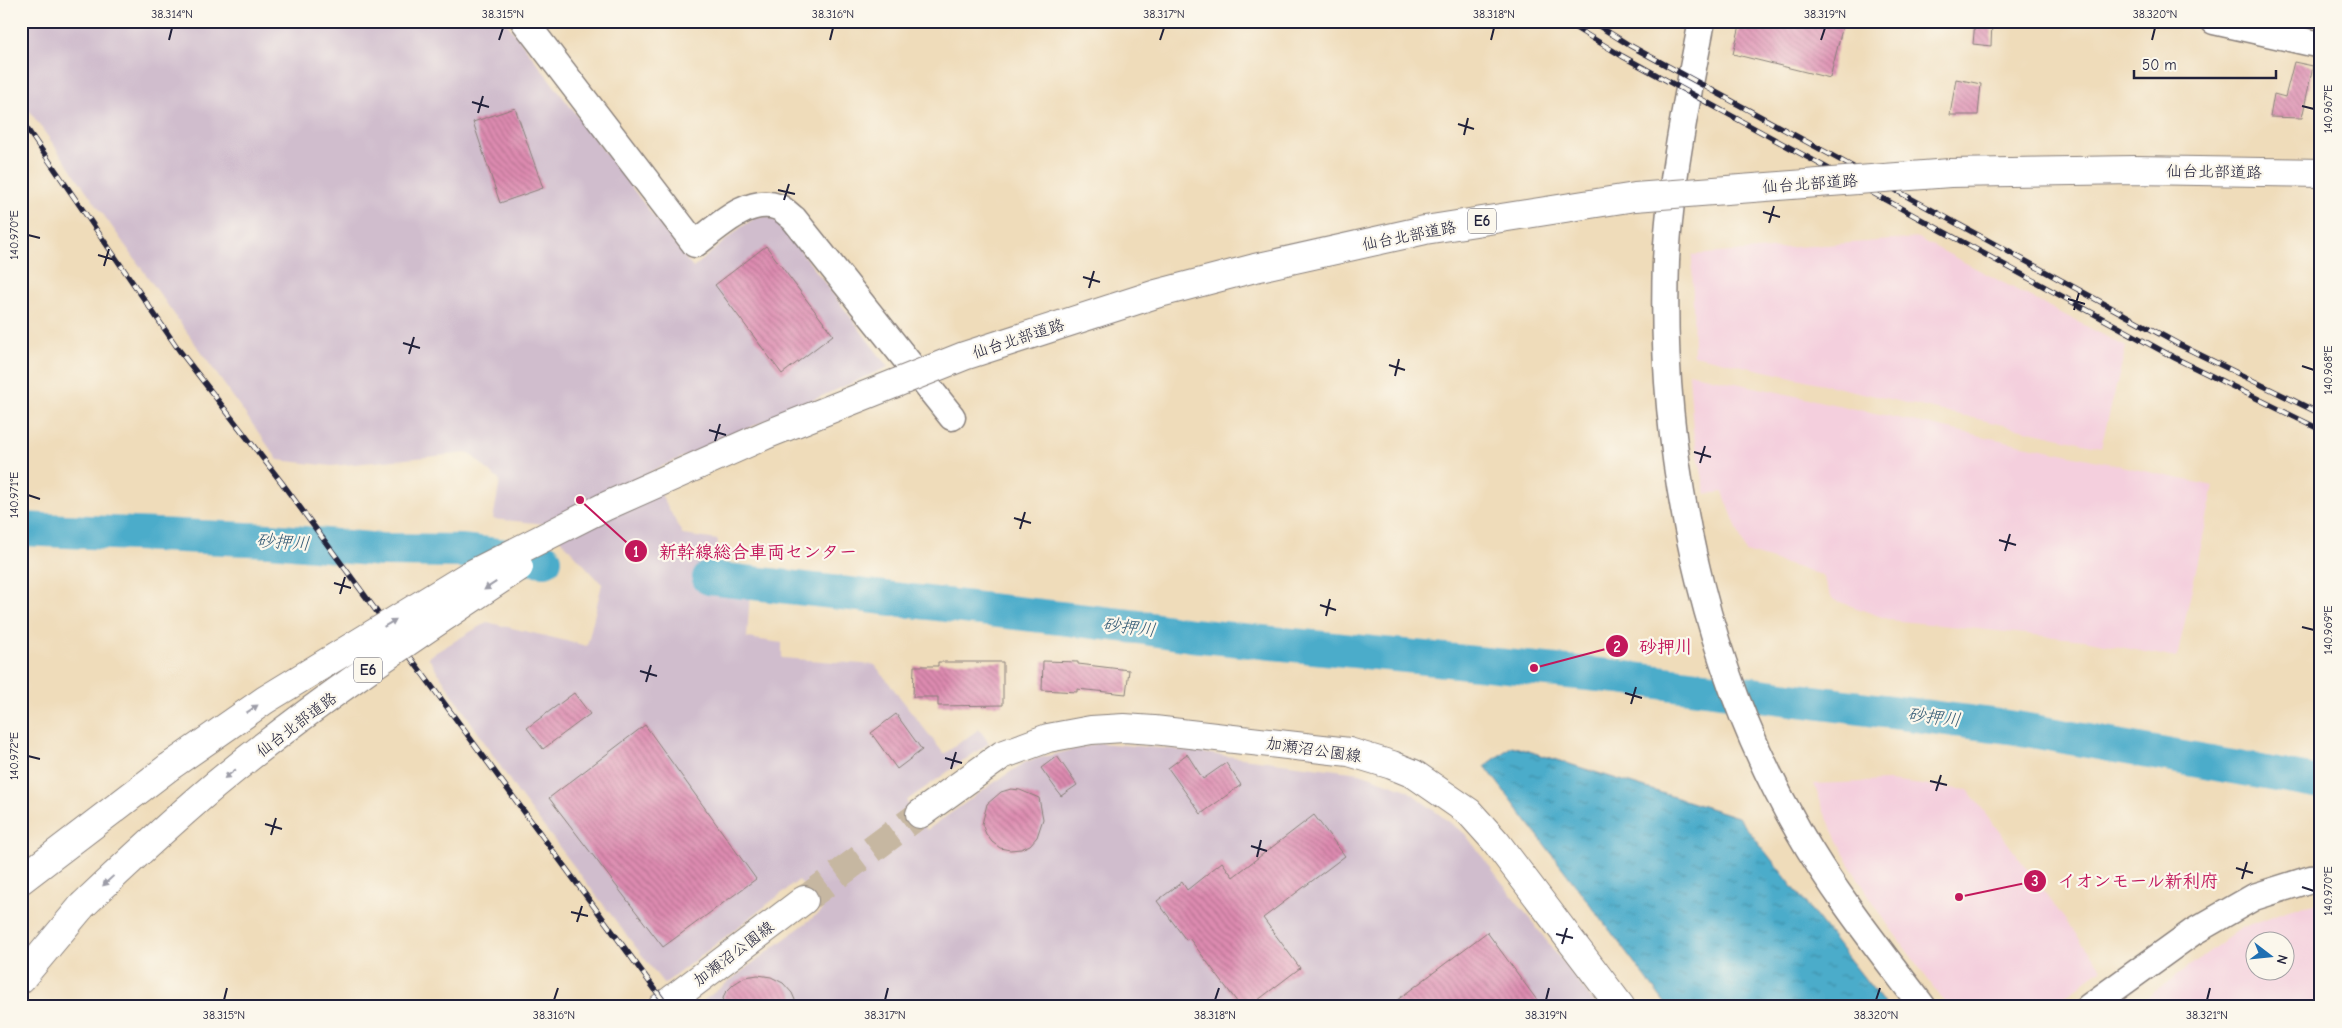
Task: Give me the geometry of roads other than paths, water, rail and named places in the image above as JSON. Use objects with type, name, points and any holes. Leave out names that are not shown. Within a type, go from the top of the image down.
[{"type":"main road","name":"仙台北部道路","points":[[168,766],[265,700],[468,576],[604,506],[768,434],[964,356],[1156,294],[1255,268],[1425,230],[1635,197],[1950,173],[2134,170],[2321,173]]},
{"type":"main road","name":"仙台北部道路","points":[[82,906],[146,845],[214,786],[285,730],[376,664],[548,548],[682,472]]},
{"type":"main road","name":"加瀬沼公園線","points":[[920,814],[1002,755],[1048,738],[1091,730],[1124,728],[1154,730],[1349,752],[1371,757],[1414,774],[1469,812],[1496,842],[1621,1007]]},
{"type":"main road","points":[[21,871],[116,798],[168,766]]},
{"type":"main road","points":[[21,880],[168,766]]},
{"type":"main road","name":"加瀬沼公園線","points":[[662,1007],[804,900]]},
{"type":"main road","points":[[21,968],[82,906]]},
{"type":"main road","points":[[21,979],[82,906]]},
{"type":"street","points":[[524,21],[695,244],[740,211],[762,204],[779,207],[794,219],[952,417]]},
{"type":"street","points":[[1702,21],[1669,224],[1666,261],[1666,357],[1675,461],[1690,542],[1712,625],[1749,731],[1798,829],[1838,894],[1923,1007]]},
{"type":"street","points":[[2214,21],[2321,45]]},
{"type":"street","points":[[2089,1007],[2193,932],[2254,897],[2311,879],[2321,878]]},
{"type":"water","points":[[1512,746],[1738,817],[1887,1007],[1668,1007],[1485,766]]},
{"type":"waterway","name":"砂押川","points":[[21,529],[270,540],[381,550],[461,551],[545,560]]},
{"type":"waterway","name":"砂押川","points":[[709,578],[1138,627],[1191,635],[1619,677],[2016,728],[2321,783]]},
{"type":"tunnel","points":[[804,900],[920,814]]},
{"type":"railway","points":[[1564,21],[1622,56],[2175,358],[2321,430]]},
{"type":"railway","points":[[1591,21],[1629,45],[2180,345],[2321,414]]},
{"type":"railway","points":[[21,120],[179,350],[282,483],[668,1007]]},
{"type":"place","name":"新幹線総合車両センター","points":[[580,500]]},
{"type":"place","name":"砂押川","points":[[1534,668]]},
{"type":"place","name":"イオンモール新利府","points":[[1959,897]]}]
